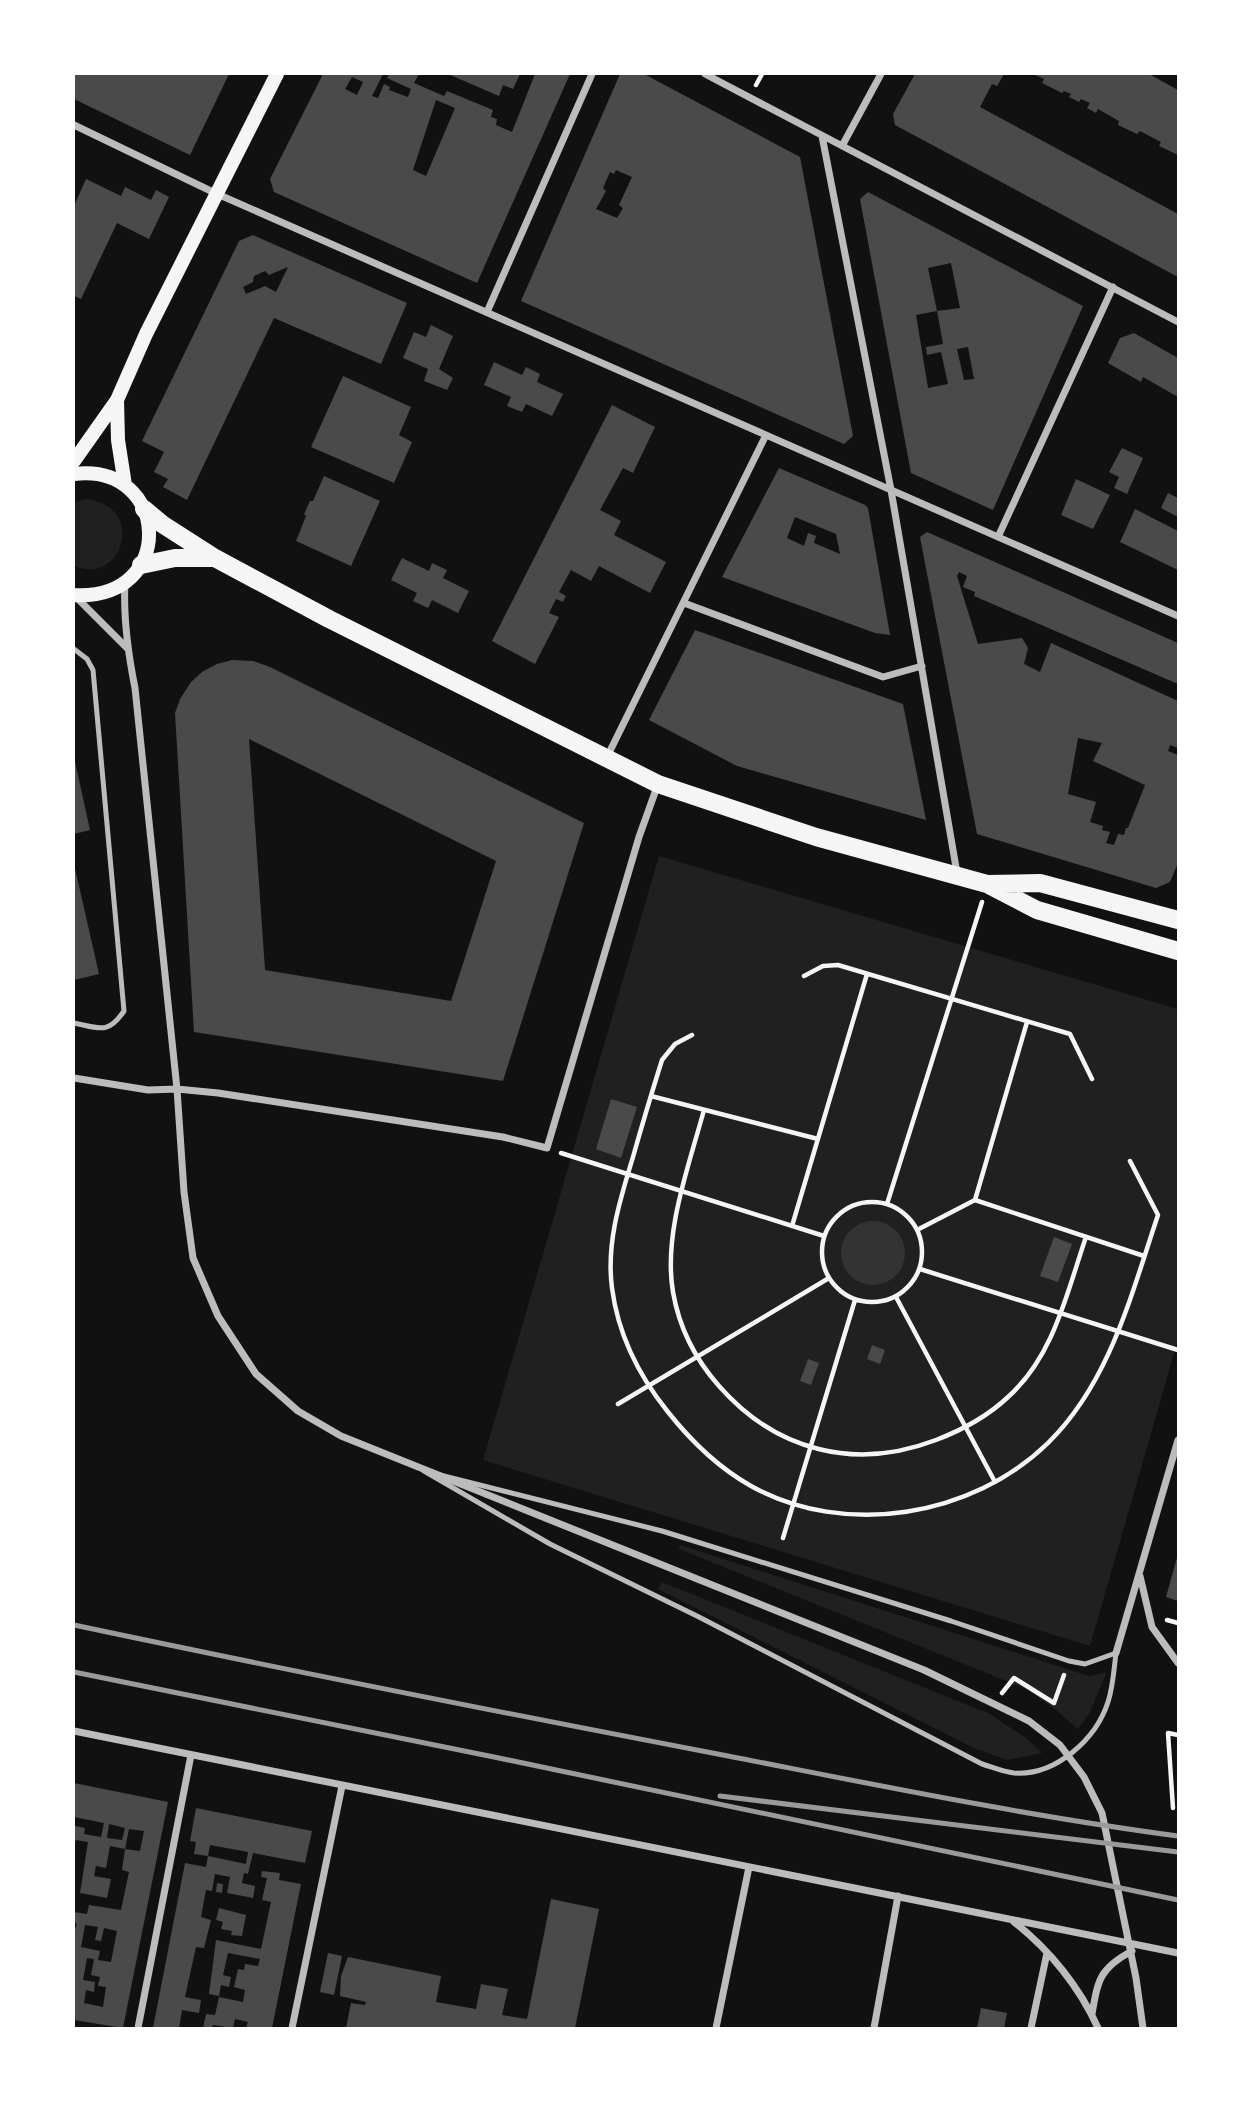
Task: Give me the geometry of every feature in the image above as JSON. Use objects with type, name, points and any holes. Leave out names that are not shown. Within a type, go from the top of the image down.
[{"type":"main road","points":[[74,460],[117,400],[215,193],[277,74]]},
{"type":"main road","points":[[117,400],[119,450],[125,485]]},
{"type":"main road","points":[[74,474],[92,473],[110,477],[125,485],[144,509],[149,537],[141,565],[125,583],[109,592],[91,596],[74,595]]},
{"type":"main road","points":[[144,509],[162,524],[215,558],[329,619],[658,783],[816,837],[957,877],[987,884],[1040,883],[1178,920]]},
{"type":"main road","points":[[141,565],[175,558],[215,558]]},
{"type":"main road","points":[[987,884],[1037,910],[1178,951]]},
{"type":"street","points":[[487,312],[592,74]]},
{"type":"street","points":[[705,74],[1178,322]]},
{"type":"street","points":[[842,146],[881,74]]},
{"type":"street","points":[[74,125],[215,193],[1178,616]]},
{"type":"street","points":[[822,136],[891,490],[957,877]]},
{"type":"street","points":[[998,537],[1113,287]]},
{"type":"street","points":[[606,758],[766,435]]},
{"type":"street","points":[[125,583],[127,649],[135,688],[177,1089],[184,1192],[193,1258],[218,1317],[256,1374],[298,1411],[341,1436],[924,1670],[1030,1721],[1060,1745],[1084,1777],[1102,1814],[1143,2028]]},
{"type":"street","points":[[74,595],[127,649]]},
{"type":"street","points":[[684,603],[883,677],[922,666]]},
{"type":"street","points":[[74,1078],[148,1090],[177,1089],[218,1093],[503,1137],[547,1148],[639,837],[658,783]]},
{"type":"street","points":[[1116,1653],[1178,1440]]},
{"type":"street","points":[[1140,1575],[1152,1627],[1178,1663]]},
{"type":"street","points":[[74,1731],[1177,1954]]},
{"type":"street","points":[[138,2028],[191,1755]]},
{"type":"street","points":[[292,2028],[342,1786]]},
{"type":"street","points":[[716,2028],[749,1867]]},
{"type":"street","points":[[874,2028],[898,1896]]},
{"type":"street","points":[[1011,1919],[1032,1936],[1061,1968],[1098,2028]]},
{"type":"street","points":[[1091,2014],[1097,1984],[1112,1962],[1142,1945]]},
{"type":"street","points":[[1031,2028],[1047,1953]]},
{"type":"lane","points":[[74,649],[87,659],[93,670],[124,1011],[115,1024],[103,1029],[74,1023]]},
{"type":"lane","points":[[424,1471],[662,1531],[1069,1661],[1085,1664],[1116,1653],[1108,1702],[1093,1731],[1069,1756],[1041,1769],[1014,1773],[982,1764],[711,1623],[550,1544],[424,1471]]},
{"type":"path","points":[[887,1204],[987,884]]},
{"type":"path","points":[[804,976],[823,966],[838,965],[1070,1034],[1093,1079]]},
{"type":"path","points":[[792,1226],[867,974]]},
{"type":"path","points":[[975,1200],[1027,1021]]},
{"type":"path","points":[[692,1035],[675,1044],[662,1060],[628,1174],[611,1247],[612,1286],[625,1340],[648,1386],[695,1444],[750,1485],[793,1503],[853,1515],[880,1516],[944,1503],[995,1482],[1046,1444],[1075,1412],[1108,1357],[1158,1215],[1130,1161]]},
{"type":"path","points":[[651,1096],[818,1139]]},
{"type":"path","points":[[704,1110],[682,1191],[674,1233],[673,1289],[679,1316],[697,1357],[713,1379],[746,1413],[781,1436],[810,1446],[835,1454],[863,1456],[892,1453],[919,1446],[965,1427],[1009,1397],[1026,1378],[1052,1337],[1086,1237]]},
{"type":"path","points":[[547,1148],[824,1236]]},
{"type":"path","points":[[917,1230],[975,1200],[1144,1256]]},
{"type":"path","points":[[864,1203],[887,1204],[901,1211],[917,1230],[922,1252],[920,1269],[906,1290],[896,1297],[883,1301],[855,1300],[840,1291],[823,1265],[824,1236],[831,1222],[842,1211],[864,1203]]},
{"type":"path","points":[[920,1269],[1178,1350]]},
{"type":"path","points":[[618,1404],[829,1278]]},
{"type":"path","points":[[896,1297],[995,1482]]},
{"type":"path","points":[[783,1538],[855,1300]]},
{"type":"path","points":[[995,1702],[1014,1678],[1054,1703],[1069,1661]]},
{"type":"path","points":[[1175,1804],[1168,1733],[1178,1735]]},
{"type":"shaded area","points":[[85,499],[104,504],[116,515],[122,528],[122,542],[116,555],[106,565],[91,569],[74,566],[74,503]]},
{"type":"shaded area","points":[[659,856],[1178,1009],[1178,1339],[1090,1646],[483,1460]]},
{"type":"shaded area","points":[[867,1221],[879,1221],[896,1230],[903,1241],[903,1265],[896,1276],[879,1285],[867,1285],[855,1280],[846,1271],[841,1259],[841,1247],[846,1235],[855,1226]]},
{"type":"shaded area","points":[[680,1545],[1089,1676],[1107,1672],[1090,1712],[1078,1729],[1026,1689],[679,1549]]},
{"type":"shaded area","points":[[662,1582],[990,1714],[1026,1738],[1042,1753],[1007,1760],[976,1749],[658,1589]]},
{"type":"building","points":[[74,74],[229,74],[190,155],[74,99]]},
{"type":"building","points":[[323,74],[383,74],[372,96],[378,98],[384,84],[390,87],[389,90],[408,97],[411,89],[387,78],[389,74],[419,74],[414,83],[444,96],[447,91],[493,110],[491,117],[497,119],[496,125],[512,132],[535,74],[570,74],[477,283],[274,192],[270,179]],"holes":[[[352,77],[363,82],[357,95],[345,89]],[[436,100],[455,108],[426,176],[413,170]]]},
{"type":"building","points":[[448,74],[520,74],[513,89],[503,85],[499,96]]},
{"type":"building","points":[[620,74],[644,74],[800,157],[853,436],[844,444],[521,301]],"holes":[[[616,170],[632,177],[619,205],[623,208],[617,218],[596,209],[606,191],[603,188],[610,172],[614,174]]]},
{"type":"building","points":[[915,74],[1004,74],[997,86],[992,84],[980,107],[1178,214],[1178,277],[895,125],[893,114]]},
{"type":"building","points":[[1033,74],[1149,74],[1178,90],[1178,155],[1159,146],[1161,142],[1140,131],[1137,134],[1118,125],[1119,121],[1098,109],[1096,113],[1087,108],[1090,103],[1081,99],[1079,102],[1069,97],[1071,94],[1064,91],[1062,93],[1042,83],[1044,79]]},
{"type":"building","points":[[86,179],[121,196],[125,187],[151,200],[156,190],[169,197],[149,239],[117,223],[81,299],[74,296],[74,206]]},
{"type":"building","points":[[868,192],[1083,306],[993,510],[911,473],[860,199]],"holes":[[[951,263],[960,308],[937,311],[928,268]],[[937,311],[943,344],[926,347],[927,355],[941,352],[948,384],[928,388],[916,315]],[[968,347],[974,379],[964,380],[957,349]]]},
{"type":"building","points":[[253,235],[407,303],[381,364],[274,318],[187,500],[163,487],[168,479],[154,472],[164,452],[142,441],[239,241]],"holes":[[[288,267],[276,292],[265,286],[246,294],[243,287],[253,282],[254,276],[265,271],[269,275]]]},
{"type":"building","points":[[431,325],[453,336],[439,369],[453,378],[447,390],[424,381],[428,369],[403,358],[414,332],[426,337]]},
{"type":"building","points":[[1134,333],[1178,358],[1178,397],[1143,377],[1141,382],[1108,363],[1120,338]]},
{"type":"building","points":[[494,362],[522,375],[526,367],[540,374],[537,382],[563,394],[552,416],[526,404],[522,412],[507,406],[511,397],[484,385]]},
{"type":"building","points":[[343,376],[411,407],[399,435],[412,442],[394,483],[311,447]]},
{"type":"building","points":[[612,405],[655,427],[633,473],[623,468],[600,510],[621,521],[614,535],[666,562],[650,593],[599,566],[591,581],[571,570],[559,592],[566,596],[563,602],[556,599],[549,613],[559,617],[535,664],[492,641]]},
{"type":"building","points":[[1122,448],[1143,458],[1127,494],[1114,488],[1119,477],[1109,472]]},
{"type":"building","points":[[779,468],[868,508],[890,635],[875,633],[722,577]],"holes":[[[795,517],[836,534],[840,554],[814,543],[816,536],[808,533],[804,546],[787,538]]]},
{"type":"building","points":[[324,476],[380,501],[351,566],[296,541],[306,516],[304,514]]},
{"type":"building","points":[[1076,479],[1110,495],[1093,529],[1061,515]]},
{"type":"building","points":[[1168,493],[1178,498],[1178,517],[1161,508]]},
{"type":"building","points":[[1135,509],[1178,531],[1178,570],[1120,542]]},
{"type":"building","points":[[927,532],[1178,643],[1178,684],[974,596],[975,592],[963,587],[967,576],[959,572],[957,576],[978,644],[1022,638],[1028,648],[1024,664],[1040,672],[1051,643],[1178,701],[1178,748],[1170,745],[1168,751],[1178,755],[1178,863],[1170,882],[1156,888],[977,834],[920,537]],"holes":[[[1078,738],[1102,743],[1093,761],[1145,785],[1128,828],[1124,835],[1118,834],[1114,845],[1106,843],[1110,832],[1102,830],[1103,826],[1090,822],[1096,802],[1068,794]]]},
{"type":"building","points":[[402,558],[429,571],[432,563],[447,570],[443,578],[469,591],[458,613],[432,600],[428,608],[413,601],[417,593],[391,580]]},
{"type":"building","points":[[695,630],[903,704],[926,820],[737,766],[649,720]]},
{"type":"building","points":[[232,660],[253,661],[270,667],[584,823],[503,1081],[194,1032],[175,713],[191,682],[217,664]],"holes":[[[249,739],[496,861],[451,1001],[265,970]]]},
{"type":"building","points":[[74,757],[90,830],[74,834]]},
{"type":"building","points":[[74,864],[99,974],[74,980]]},
{"type":"building","points":[[611,1099],[637,1107],[621,1158],[596,1149]]},
{"type":"building","points":[[1054,1237],[1072,1244],[1058,1282],[1040,1276]]},
{"type":"building","points":[[872,1345],[885,1350],[880,1364],[867,1359]]},
{"type":"building","points":[[808,1359],[819,1363],[811,1385],[800,1381]]},
{"type":"building","points":[[1178,1554],[1178,1601],[1166,1597]]},
{"type":"building","points":[[74,1783],[168,1802],[123,2028],[74,2020],[74,1932],[77,1924],[74,1923],[74,1912],[87,1914],[89,1905],[121,1910],[129,1872],[122,1870],[125,1849],[110,1846],[106,1868],[96,1866],[94,1876],[111,1879],[107,1898],[80,1893],[88,1842],[76,1840],[74,1846],[75,1826],[85,1828],[84,1834],[101,1837],[104,1823],[74,1817]],"holes":[[[109,1824],[125,1828],[122,1840],[107,1838]],[[129,1829],[144,1831],[140,1851],[125,1849]],[[85,1925],[98,1927],[95,1940],[101,1941],[104,1928],[117,1931],[111,1962],[98,1960],[100,1951],[81,1947]],[[87,1958],[94,1959],[91,1975],[100,1977],[98,1986],[106,1987],[103,2007],[84,2003],[86,1990],[94,1992],[95,1982],[83,1980]]]},
{"type":"building","points":[[196,1808],[312,1831],[305,1863],[253,1853],[248,1874],[244,1873],[242,1883],[255,1886],[253,1898],[227,1893],[230,1877],[215,1874],[212,1891],[206,1890],[201,1917],[211,1920],[204,1948],[196,1947],[185,1997],[201,2000],[199,2013],[182,2010],[179,2028],[153,2028],[185,1863],[206,1867],[208,1856],[194,1854],[196,1842],[190,1841]],"holes":[[[210,1845],[248,1852],[246,1864],[208,1856]]]},
{"type":"building","points":[[262,1871],[280,1873],[279,1880],[301,1884],[272,2028],[246,2028],[248,2022],[235,2019],[233,2028],[213,2025],[212,2028],[203,2028],[206,2014],[215,2015],[219,1997],[243,2002],[245,1990],[234,1987],[238,1969],[244,1970],[245,1964],[258,1966],[260,1959],[228,1953],[223,1975],[231,1977],[229,1987],[221,1985],[219,1996],[209,1994],[216,1940],[261,1949],[271,1902],[262,1900],[267,1878],[261,1877]]},
{"type":"building","points":[[217,1883],[223,1884],[222,1893],[216,1892]]},
{"type":"building","points":[[551,1899],[599,1909],[575,2028],[346,2028],[351,2003],[365,2005],[366,2002],[340,1996],[341,1976],[348,1957],[441,1976],[436,2002],[476,2009],[481,1984],[508,1989],[502,2015],[527,2019]]},
{"type":"building","points":[[219,1908],[246,1915],[242,1936],[231,1935],[232,1931],[221,1929],[223,1922],[216,1920]]},
{"type":"building","points":[[328,1953],[342,1956],[334,1995],[320,1992]]},
{"type":"building","points":[[981,2008],[1007,2013],[1004,2028],[977,2028]]},
{"type":"railway","points":[[74,1625],[896,1789],[1009,1810],[1178,1836]]},
{"type":"railway","points":[[74,1672],[1178,1900]]},
{"type":"railway","points":[[720,1796],[1178,1852]]}]
